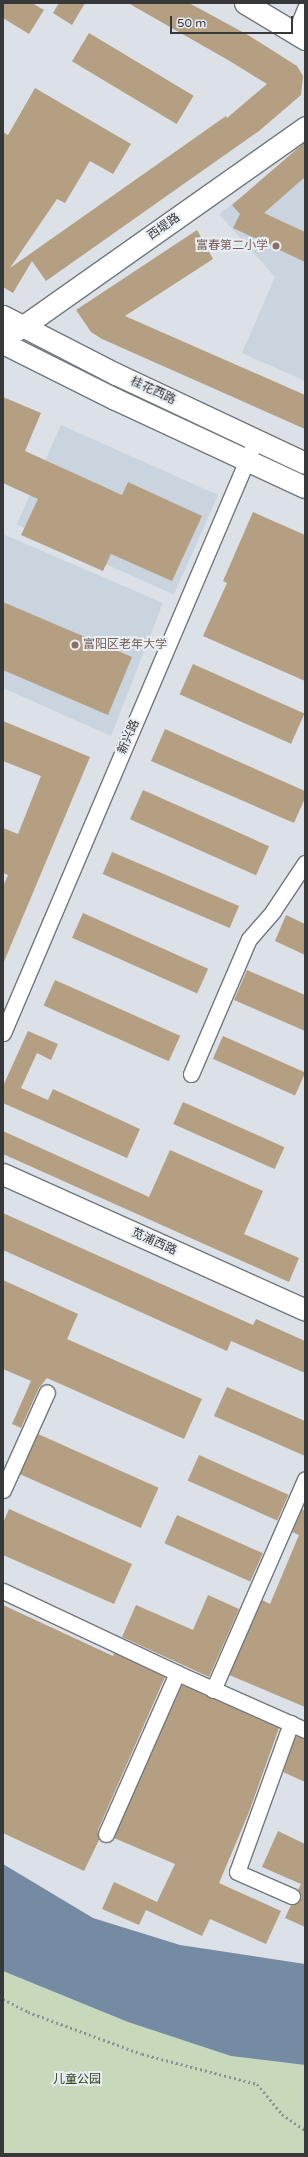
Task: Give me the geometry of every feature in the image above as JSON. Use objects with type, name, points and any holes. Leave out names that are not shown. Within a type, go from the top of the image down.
[{"type":"street","points":[[245,3],[300,36],[305,8]]},
{"type":"street","name":"西堤路","points":[[3,337],[22,327],[305,127]]},
{"type":"street","name":"桂花西路","points":[[3,316],[22,327],[305,464]]},
{"type":"street","name":"桂花西路","points":[[3,343],[115,399],[246,461],[305,487]]},
{"type":"street","name":"新兴路","points":[[3,1033],[255,441]]},
{"type":"street","points":[[190,1074],[249,939],[274,911],[305,863]]},
{"type":"street","name":"苋浦西路","points":[[3,1160],[305,1295]]},
{"type":"street","name":"苋浦西路","points":[[3,1174],[305,1310]]},
{"type":"street","points":[[3,1490],[47,1392]]},
{"type":"street","points":[[213,1690],[305,1479]]},
{"type":"street","points":[[3,1591],[176,1673],[305,1730]]},
{"type":"street","points":[[106,1834],[176,1673]]},
{"type":"street","points":[[291,1723],[237,1872],[292,1896]]},
{"type":"path","points":[[3,1999],[28,2012],[142,2054],[257,2084],[282,2114],[305,2130]]},
{"type":"shaded area","name":"富春第二小学","points":[[305,149],[305,381],[242,353],[275,277],[219,214]]},
{"type":"shaded area","points":[[61,425],[218,495],[174,595],[17,525]]},
{"type":"shaded area","name":"富阳区老年大学","points":[[3,534],[163,603],[111,736],[3,688]]},
{"type":"green space","name":"儿童公园","points":[[3,1971],[128,2022],[231,2056],[305,2065],[305,2154],[3,2154]]},
{"type":"water","points":[[3,1864],[93,1918],[180,1945],[305,1964],[305,2065],[231,2056],[128,2022],[3,1971]]},
{"type":"building","points":[[3,3],[32,3],[44,10],[29,34],[3,18]]},
{"type":"building","points":[[59,3],[85,3],[72,25],[53,13]]},
{"type":"building","points":[[128,3],[189,3],[248,35],[297,66],[303,76],[301,95],[259,131],[46,281],[32,261],[13,293],[3,287],[3,132],[8,135],[35,88],[131,144],[113,174],[90,161],[65,203],[57,199],[10,268],[226,116],[227,118],[267,84]]},
{"type":"building","points":[[89,33],[194,96],[177,124],[72,61]]},
{"type":"building","points":[[305,142],[305,177],[264,213],[305,232],[305,262],[233,228],[240,214],[232,205]]},
{"type":"building","points":[[197,230],[213,259],[125,316],[305,395],[305,429],[102,339],[91,332],[76,310]]},
{"type":"building","points":[[3,397],[41,413],[25,451],[122,495],[128,482],[202,516],[172,581],[111,554],[103,571],[21,535],[38,499],[3,483]]},
{"type":"building","points":[[253,512],[305,535],[305,681],[203,636],[227,583],[223,581]]},
{"type":"building","points":[[3,602],[132,657],[108,715],[3,670]]},
{"type":"building","points":[[193,664],[304,714],[291,744],[180,694]]},
{"type":"building","points":[[3,721],[90,757],[3,964],[3,886],[8,875],[3,873],[3,828],[18,834],[41,776],[3,761]]},
{"type":"building","points":[[165,729],[305,791],[305,798],[294,823],[151,761]]},
{"type":"building","points":[[143,790],[269,846],[256,875],[130,819]]},
{"type":"building","points":[[112,852],[239,906],[230,928],[103,874]]},
{"type":"building","points":[[83,913],[208,969],[197,993],[72,938]]},
{"type":"building","points":[[286,915],[305,924],[305,955],[275,941]]},
{"type":"building","points":[[247,970],[305,995],[305,1031],[234,1000]]},
{"type":"building","points":[[55,980],[180,1036],[169,1061],[44,1006]]},
{"type":"building","points":[[28,1031],[58,1044],[51,1060],[37,1053],[21,1088],[48,1100],[53,1089],[140,1129],[127,1158],[3,1103],[3,1086]]},
{"type":"building","points":[[223,1036],[305,1073],[295,1095],[213,1059]]},
{"type":"building","points":[[183,1102],[284,1147],[275,1169],[173,1124]]},
{"type":"building","points":[[3,1131],[149,1197],[170,1150],[263,1191],[244,1234],[299,1258],[289,1282],[3,1154]]},
{"type":"building","points":[[3,1213],[253,1325],[256,1319],[305,1341],[305,1373],[231,1341],[227,1351],[3,1250]]},
{"type":"building","points":[[3,1280],[78,1314],[67,1339],[202,1399],[184,1439],[47,1378],[39,1388],[21,1428],[12,1424],[31,1381],[3,1369]]},
{"type":"building","points":[[227,1387],[305,1421],[305,1456],[214,1416]]},
{"type":"building","points":[[38,1434],[159,1488],[141,1528],[20,1474]]},
{"type":"building","points":[[199,1455],[289,1495],[277,1520],[188,1481]]},
{"type":"building","points":[[9,1509],[132,1564],[114,1604],[3,1555],[3,1523]]},
{"type":"building","points":[[302,1509],[305,1511],[305,1707],[229,1675],[262,1600],[270,1604],[299,1535],[292,1532]]},
{"type":"building","points":[[177,1515],[263,1553],[250,1582],[164,1543]]},
{"type":"building","points":[[208,1595],[239,1609],[209,1677],[122,1637],[136,1605],[193,1630]]},
{"type":"building","points":[[3,1605],[113,1656],[114,1653],[165,1677],[98,1830],[99,1840],[84,1871],[3,1833]]},
{"type":"building","points":[[182,1685],[279,1728],[249,1812],[219,1883],[281,1911],[266,1944],[210,1919],[202,1936],[146,1910],[139,1925],[102,1909],[114,1882],[157,1902],[175,1864],[114,1838]]},
{"type":"building","points":[[296,1736],[305,1739],[305,1782],[283,1772]]},
{"type":"building","points":[[278,1831],[305,1844],[305,1927],[285,1918],[291,1905],[300,1900],[301,1895],[298,1890],[301,1884],[262,1867]]},
{"type":"place","name":"富春第二小学","points":[[276,246]]},
{"type":"place","name":"富阳区老年大学","points":[[75,645]]}]
